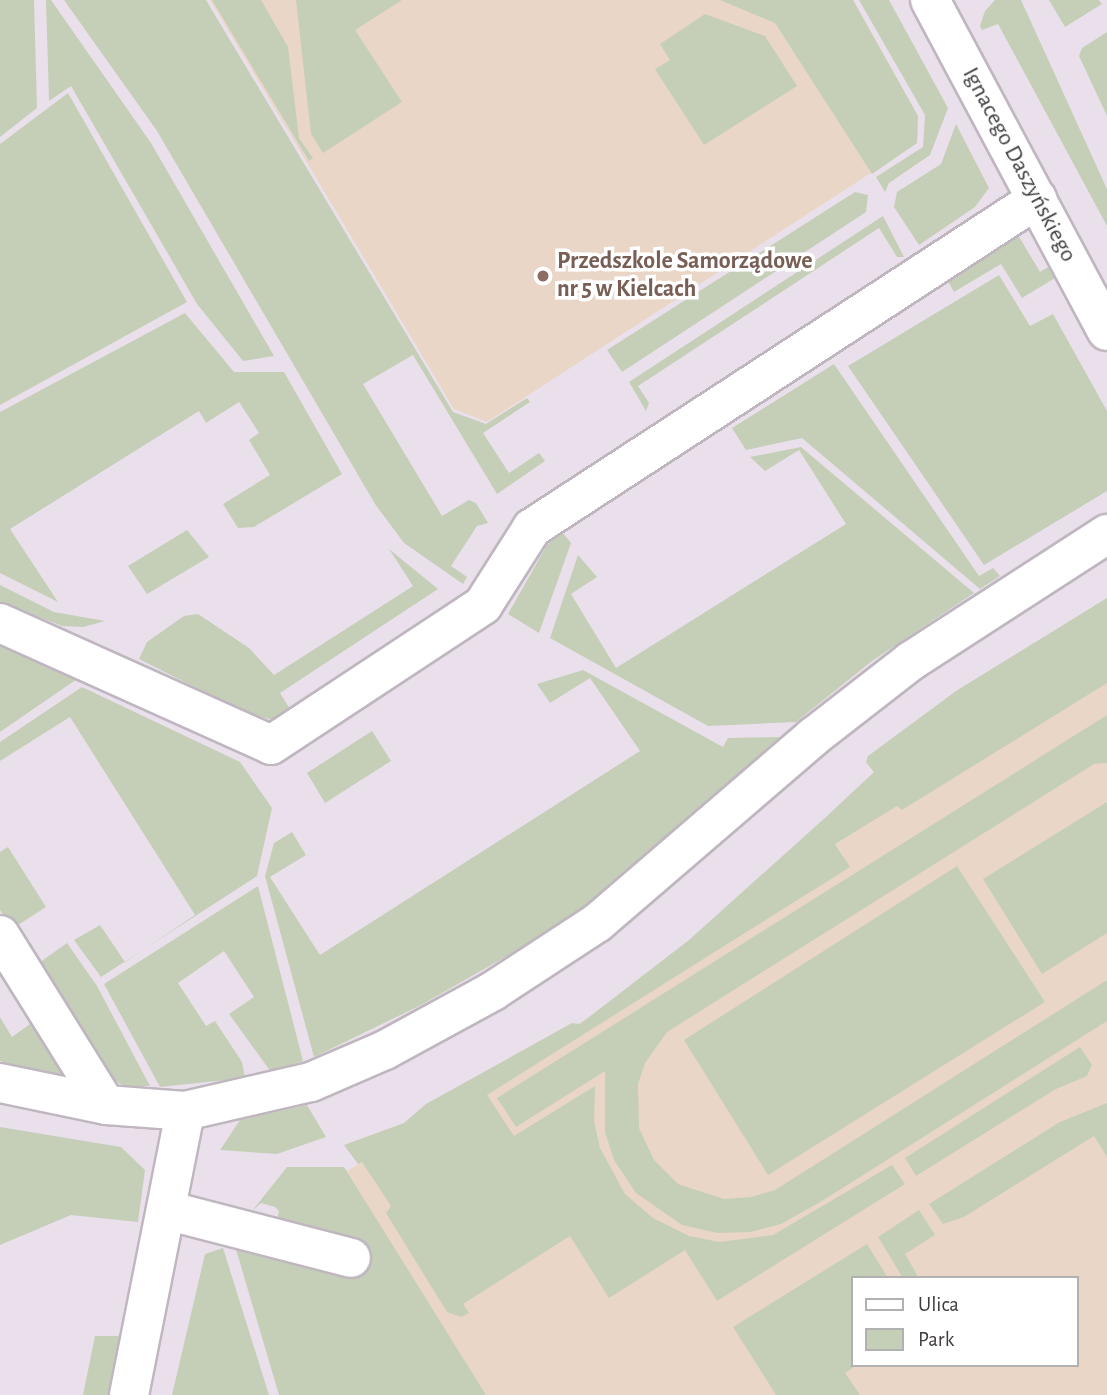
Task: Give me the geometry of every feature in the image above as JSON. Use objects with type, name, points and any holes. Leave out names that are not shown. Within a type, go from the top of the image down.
[{"type":"street","name":"Ignacego Daszyńskiego","points":[[938,3],[1107,331]]},
{"type":"street","points":[[0,623],[271,745],[483,605],[532,528],[1037,199]]},
{"type":"street","points":[[0,1083],[106,1105],[185,1111],[311,1082],[385,1050],[493,991],[597,923],[813,737],[911,662],[1107,534]]},
{"type":"street","points":[[0,935],[106,1105]]},
{"type":"street","points":[[129,1395],[185,1111]]},
{"type":"street","points":[[166,1210],[351,1258]]},
{"type":"shaded area","name":"Przedszkole Samorządowe nr 5 w Kielcach","points":[[210,0],[853,0],[918,116],[917,143],[487,422],[454,409]]},
{"type":"shaded area","points":[[1107,635],[1107,1395],[286,1395],[291,1207],[843,855],[822,825]]},
{"type":"green space","points":[[0,0],[34,0],[37,108],[0,137]]},
{"type":"green space","points":[[46,0],[51,0],[151,143],[274,356],[243,361],[197,304],[71,86],[49,101]]},
{"type":"green space","points":[[64,0],[206,0],[453,412],[486,424],[527,398],[530,402],[483,433],[509,473],[539,453],[545,461],[497,494],[413,355],[363,384],[442,516],[469,500],[476,503],[488,523],[477,526],[451,566],[467,577],[463,584],[404,543],[375,504],[157,131]]},
{"type":"green space","points":[[212,0],[261,0],[288,47],[299,138],[313,158],[309,161]]},
{"type":"green space","points":[[296,0],[402,0],[355,30],[402,102],[323,153],[311,134]]},
{"type":"green space","points":[[720,0],[853,0],[918,116],[917,143],[872,174],[775,23]]},
{"type":"green space","points":[[859,0],[889,0],[948,108],[930,155],[889,183],[885,192],[876,177],[923,147],[925,115]]},
{"type":"green space","points":[[995,0],[1021,0],[1107,189],[1107,226],[998,24],[982,30],[980,26],[985,11]]},
{"type":"green space","points":[[1049,0],[1099,0],[1102,4],[1065,27]]},
{"type":"green space","points":[[705,14],[765,36],[797,86],[704,145],[655,69],[670,60],[660,44]]},
{"type":"green space","points":[[1107,32],[1107,116],[1079,56],[1082,48]]},
{"type":"green space","points":[[68,93],[187,302],[0,405],[0,144]]},
{"type":"green space","points":[[956,124],[989,188],[975,207],[919,245],[894,207],[897,192],[941,164]]},
{"type":"green space","points":[[855,192],[868,195],[866,212],[622,372],[607,350]]},
{"type":"green space","points":[[883,216],[904,257],[897,257],[879,228],[638,386],[649,403],[646,411],[629,382]]},
{"type":"green space","points":[[1018,235],[1040,272],[1048,267],[1055,278],[1022,298],[1001,264],[954,292],[946,278]]},
{"type":"green space","points":[[999,275],[1030,326],[1053,314],[1107,411],[1107,491],[984,565],[848,366]]},
{"type":"green space","points":[[185,313],[234,372],[284,372],[342,474],[254,527],[238,528],[223,504],[270,475],[249,440],[259,433],[239,402],[206,423],[199,411],[10,529],[58,602],[0,573],[0,412]]},
{"type":"green space","points":[[834,364],[979,576],[993,568],[1000,576],[980,589],[802,438],[746,450],[732,428]]},
{"type":"green space","points":[[801,447],[974,593],[872,661],[796,722],[708,726],[550,638],[578,555],[597,577],[571,594],[616,668],[846,524],[799,450],[765,471],[750,457]]},
{"type":"green space","points":[[187,530],[209,557],[147,594],[128,566]]},
{"type":"green space","points":[[562,532],[571,543],[539,633],[508,614],[547,545]]},
{"type":"green space","points":[[389,549],[438,589],[280,693],[295,717],[280,722],[246,713],[139,659],[147,642],[184,616],[198,614],[249,648],[274,675],[413,586]]},
{"type":"green space","points":[[0,585],[54,612],[105,621],[83,627],[62,626],[0,602]]},
{"type":"green space","points":[[1107,598],[1107,683],[902,810],[897,806],[835,844],[850,867],[487,1095],[514,1136],[595,1086],[594,1121],[600,1148],[625,1194],[653,1218],[689,1236],[719,1242],[773,1235],[892,1165],[905,1184],[717,1301],[685,1250],[609,1298],[570,1236],[463,1304],[469,1313],[461,1317],[447,1312],[386,1213],[391,1206],[362,1162],[358,1164],[344,1145],[404,1123],[426,1104],[572,1023],[580,1024],[689,940],[827,816],[874,772],[866,762],[868,756],[956,691]]},
{"type":"green space","points":[[0,644],[80,677],[0,732]]},
{"type":"green space","points":[[583,670],[723,747],[728,738],[780,737],[646,860],[563,924],[421,1005],[314,1057],[265,876],[274,843],[292,832],[306,855],[270,877],[320,955],[640,751],[590,678],[550,703],[537,684]]},
{"type":"green space","points":[[82,687],[240,762],[272,808],[257,876],[147,947],[195,915],[70,717],[0,761],[0,742]]},
{"type":"green space","points":[[1107,715],[1107,763],[1094,764],[667,1032],[645,1063],[638,1084],[639,1128],[654,1160],[678,1184],[724,1199],[751,1197],[775,1190],[1107,980],[1107,1021],[822,1201],[781,1224],[750,1232],[717,1233],[682,1225],[636,1193],[614,1160],[605,1132],[605,1071],[516,1127],[497,1098]]},
{"type":"green space","points":[[372,731],[391,761],[325,803],[307,773]]},
{"type":"green space","points":[[1107,802],[1107,933],[1042,974],[983,879]]},
{"type":"green space","points":[[8,847],[46,907],[12,929],[0,910],[0,852]]},
{"type":"green space","points":[[957,866],[1045,1002],[768,1175],[684,1040]]},
{"type":"green space","points":[[258,886],[303,1061],[271,1072],[229,1014],[254,997],[224,951],[178,983],[206,1026],[215,1021],[242,1062],[245,1078],[160,1087],[104,984]]},
{"type":"green space","points":[[100,925],[125,962],[101,977],[74,940]]},
{"type":"green space","points":[[67,943],[97,986],[150,1086],[123,1086],[115,1080],[36,965]]},
{"type":"green space","points":[[0,1017],[12,1037],[30,1024],[42,1024],[68,1080],[0,1061]]},
{"type":"green space","points":[[1080,1047],[1092,1065],[1087,1076],[1056,1089],[916,1176],[905,1158]]},
{"type":"green space","points":[[1107,1103],[1107,1157],[1094,1136],[964,1217],[943,1224],[929,1204],[1060,1122]]},
{"type":"green space","points":[[307,1105],[326,1137],[277,1154],[220,1150],[240,1120]]},
{"type":"green space","points":[[0,1127],[121,1147],[145,1170],[138,1222],[71,1215],[0,1245]]},
{"type":"green space","points":[[287,1167],[344,1167],[486,1395],[279,1395],[232,1236],[275,1227],[279,1211],[275,1207],[261,1203],[252,1211]]},
{"type":"green space","points":[[919,1210],[935,1235],[905,1254],[918,1276],[902,1276],[878,1237]]},
{"type":"green space","points":[[867,1244],[887,1276],[852,1276],[854,1367],[845,1373],[860,1395],[776,1395],[733,1327]]},
{"type":"green space","points":[[223,1248],[269,1395],[172,1395],[205,1254]]},
{"type":"green space","points":[[95,1336],[123,1336],[112,1395],[83,1395]]},
{"type":"place","name":"Przedszkole Samorządowe nr 5 w Kielcach","points":[[543,276]]}]
